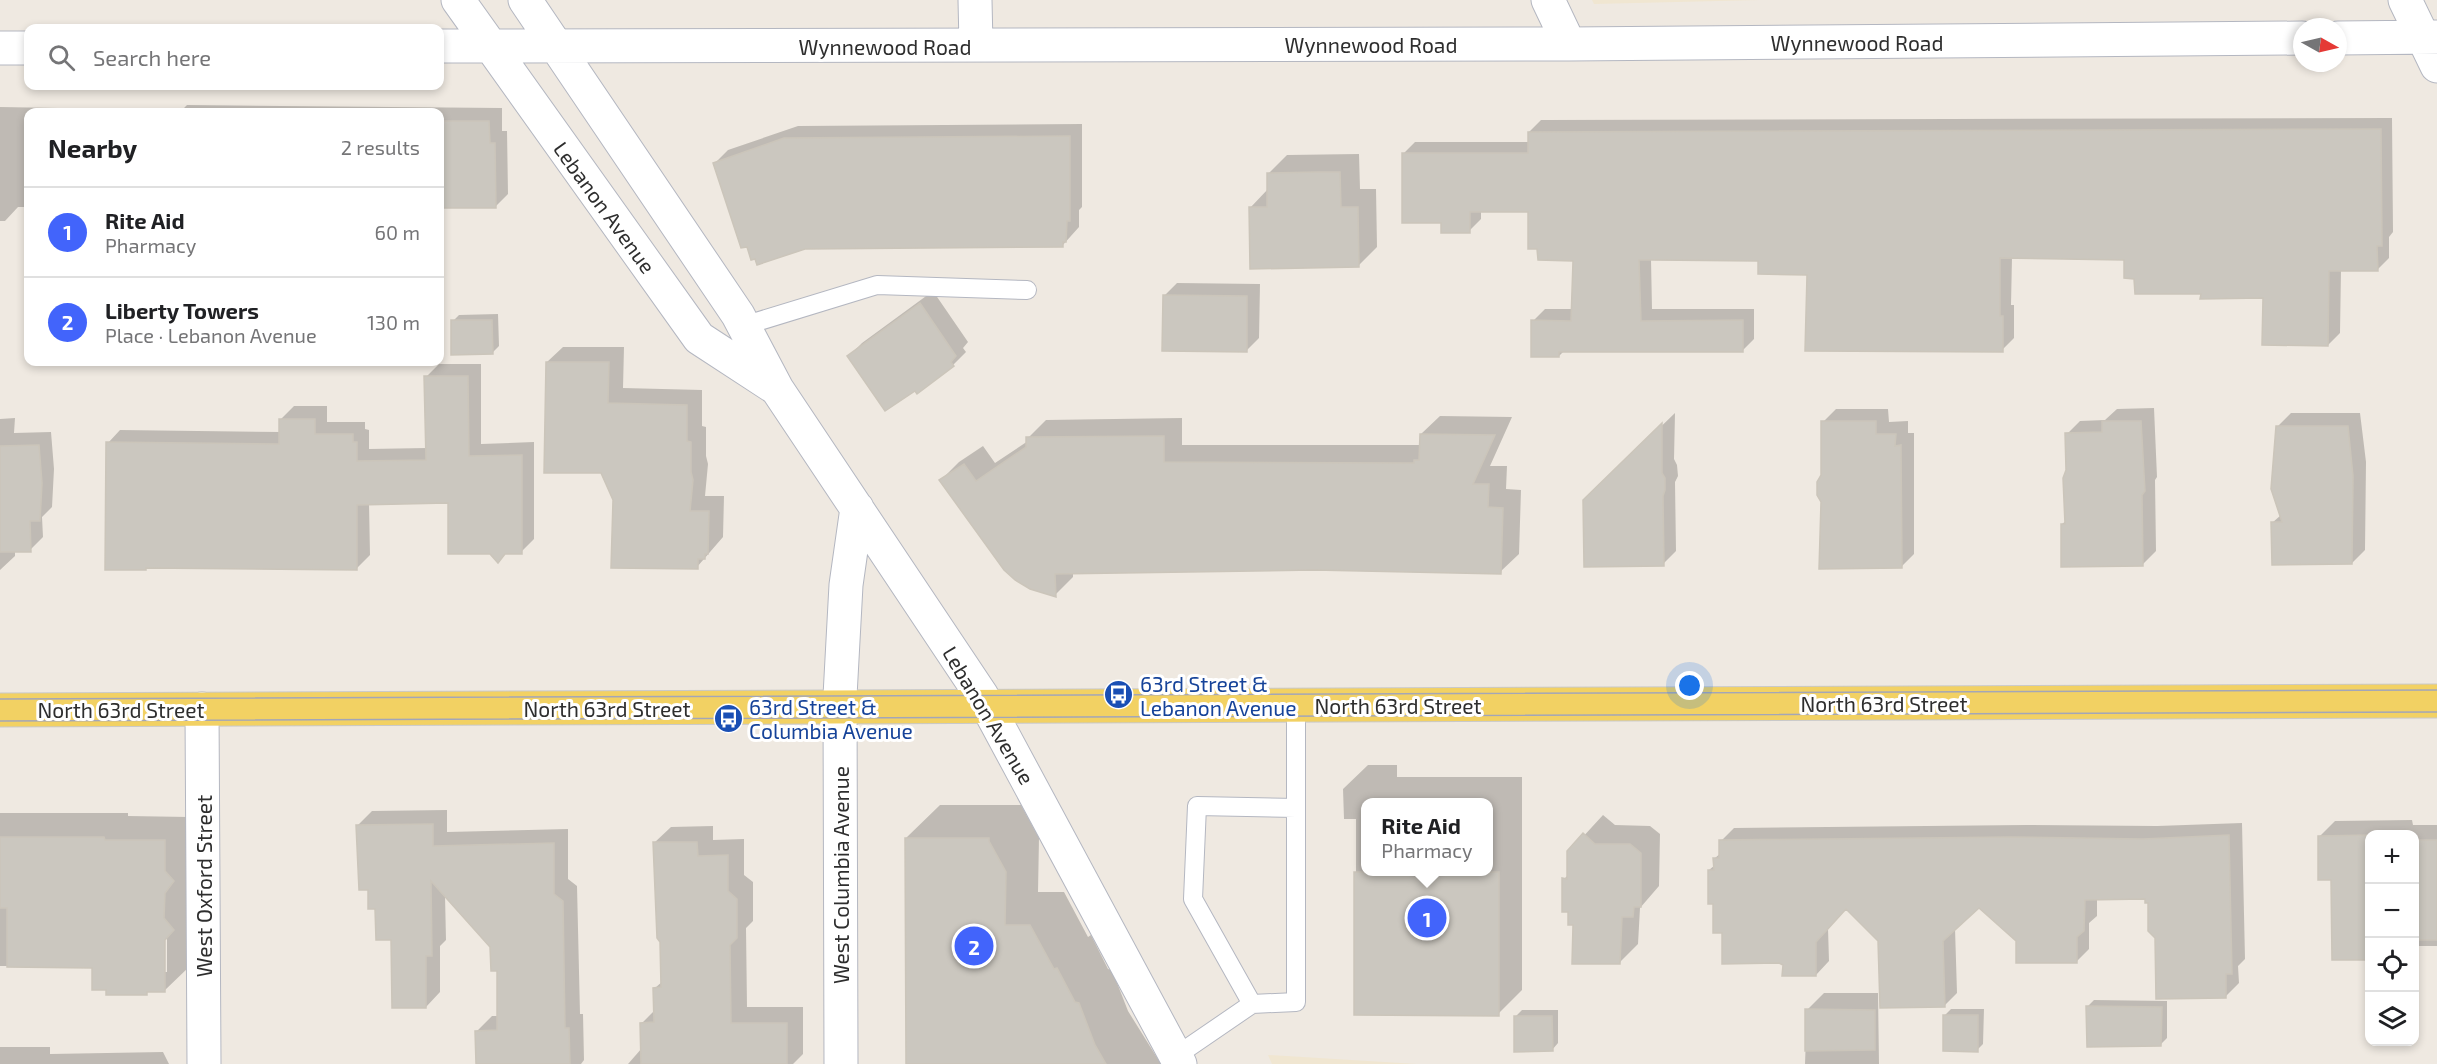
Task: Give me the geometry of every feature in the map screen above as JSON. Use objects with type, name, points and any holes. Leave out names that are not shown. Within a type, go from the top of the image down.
[{"type":"main road","name":"North 63rd Street","points":[[0,710],[2437,700]]},
{"type":"street","name":"Lebanon Avenue","points":[[458,0],[699,338],[777,389]]},
{"type":"street","name":"Lebanon Avenue","points":[[525,0],[743,326],[777,389],[987,706],[1179,1061]]},
{"type":"street","points":[[975,0],[976,45]]},
{"type":"street","points":[[1548,0],[1569,44]]},
{"type":"street","points":[[2405,0],[2433,47]]},
{"type":"street","name":"Wynnewood Road","points":[[444,46],[1569,44],[2293,38]]},
{"type":"street","points":[[2347,39],[2433,47]]},
{"type":"street","points":[[0,48],[24,48]]},
{"type":"street","name":"West Columbia Avenue","points":[[841,1064],[839,707],[846,585],[857,508]]},
{"type":"street","name":"West Oxford Street","points":[[202,709],[204,1064]]},
{"type":"lane","points":[[743,326],[877,285],[1027,290]]},
{"type":"lane","points":[[1179,1061],[1252,1004],[1296,1002],[1296,705]]},
{"type":"lane","points":[[1252,1004],[1193,899],[1197,806],[1296,808]]},
{"type":"shaded area","points":[[1592,0],[1760,0],[1594,4]]},
{"type":"shaded area","points":[[1268,1055],[1417,1064],[1272,1064]]},
{"type":"building","points":[[444,121],[489,121],[490,143],[495,143],[496,208],[444,208]]},
{"type":"building","points":[[2381,129],[2382,246],[2377,246],[2378,271],[2329,271],[2328,346],[2262,345],[2263,298],[2200,299],[2201,294],[2135,294],[2134,279],[2124,278],[2124,260],[2000,258],[2000,316],[2003,316],[2003,352],[1805,351],[1807,275],[1758,274],[1758,261],[1639,260],[1641,321],[1743,320],[1743,352],[1559,352],[1559,357],[1531,357],[1531,320],[1571,321],[1573,261],[1538,260],[1537,249],[1528,249],[1528,212],[1470,212],[1470,233],[1441,233],[1441,223],[1402,223],[1402,153],[1528,153],[1528,132]]},
{"type":"building","points":[[1070,136],[1070,221],[1067,221],[1066,242],[1063,242],[1063,247],[805,249],[757,265],[755,259],[751,260],[747,247],[741,248],[713,163],[784,138]]},
{"type":"building","points":[[1340,172],[1341,207],[1358,207],[1359,267],[1250,269],[1249,207],[1267,207],[1267,173]]},
{"type":"building","points":[[1163,295],[1247,296],[1247,352],[1162,351]]},
{"type":"building","points":[[920,303],[956,356],[951,362],[954,366],[917,394],[915,391],[885,411],[847,356]]},
{"type":"building","points":[[451,320],[492,320],[493,354],[451,355]]},
{"type":"building","points":[[546,362],[609,362],[608,403],[687,405],[687,441],[691,442],[693,480],[690,511],[709,511],[708,554],[705,554],[705,559],[698,559],[698,569],[611,568],[613,500],[601,473],[544,473]]},
{"type":"building","points":[[424,376],[468,376],[469,456],[522,455],[522,554],[505,554],[498,563],[490,554],[448,554],[448,503],[357,505],[357,570],[146,568],[146,570],[105,570],[106,442],[279,444],[279,419],[315,419],[315,434],[353,434],[353,442],[357,442],[357,461],[426,460]]},
{"type":"building","points":[[1821,421],[1876,421],[1876,434],[1896,434],[1895,446],[1901,445],[1902,568],[1819,569],[1821,502],[1817,495],[1817,482],[1821,475]]},
{"type":"building","points":[[2102,421],[2141,421],[2145,491],[2142,495],[2143,566],[2061,567],[2061,524],[2065,524],[2063,478],[2066,470],[2065,433],[2102,432]]},
{"type":"building","points":[[1662,423],[1662,473],[1665,478],[1664,566],[1584,567],[1583,500]]},
{"type":"building","points":[[2276,426],[2348,426],[2353,476],[2352,564],[2272,565],[2271,522],[2282,522],[2271,489]]},
{"type":"building","points":[[1420,434],[1495,435],[1473,484],[1489,484],[1488,507],[1503,508],[1501,574],[1314,570],[1055,574],[1056,597],[1030,589],[1004,570],[939,480],[964,464],[976,481],[1026,447],[1026,437],[1164,436],[1164,462],[1414,463],[1414,460],[1419,460]]},
{"type":"building","points":[[39,445],[42,483],[40,521],[30,521],[31,552],[0,552],[0,446]]},
{"type":"building","points":[[433,824],[433,846],[554,843],[554,894],[563,901],[565,1028],[569,1028],[570,1064],[476,1064],[475,1031],[497,1030],[497,971],[491,971],[490,947],[431,881],[432,956],[426,956],[426,1008],[392,1008],[391,940],[376,940],[375,909],[368,909],[368,890],[359,890],[356,825]]},
{"type":"building","points":[[1583,833],[1595,844],[1630,844],[1641,853],[1641,907],[1634,907],[1633,917],[1622,917],[1620,964],[1572,964],[1573,925],[1568,925],[1568,912],[1562,912],[1562,878],[1567,879],[1567,851]]},
{"type":"building","points":[[2229,835],[2232,974],[2226,974],[2226,998],[2156,999],[2155,938],[2148,931],[2148,903],[2145,903],[2145,899],[2085,900],[2084,931],[2077,937],[2077,963],[2016,963],[2016,941],[1979,908],[1943,941],[1945,1007],[1880,1008],[1878,941],[1846,909],[1816,942],[1816,976],[1782,976],[1783,965],[1779,963],[1722,964],[1722,933],[1713,933],[1713,904],[1708,904],[1708,870],[1714,870],[1713,858],[1719,858],[1719,840],[2011,837],[2143,839]]},
{"type":"building","points":[[2365,835],[2365,960],[2332,960],[2331,880],[2318,880],[2318,836]]},
{"type":"building","points":[[0,837],[104,837],[105,840],[165,840],[165,871],[174,881],[165,893],[164,918],[174,930],[165,940],[165,992],[147,992],[147,995],[106,995],[106,990],[92,990],[92,968],[7,967],[7,908],[0,908]]},
{"type":"building","points":[[905,838],[989,838],[1006,872],[1005,925],[1030,925],[1054,969],[1057,968],[1075,1002],[1079,1003],[1095,1045],[1106,1064],[906,1064]]},
{"type":"building","points":[[2419,840],[2437,840],[2437,940],[2419,940]]},
{"type":"building","points":[[653,842],[697,842],[698,856],[728,855],[728,891],[737,899],[737,938],[730,945],[731,1023],[787,1023],[787,1064],[641,1064],[640,1023],[654,1022],[653,988],[661,987]]},
{"type":"building","points":[[1354,872],[1361,872],[1361,876],[1493,876],[1493,872],[1499,872],[1499,1016],[1354,1015]]},
{"type":"building","points":[[2086,1006],[2162,1007],[2161,1046],[2087,1047]]},
{"type":"building","points":[[1805,1009],[1875,1010],[1875,1050],[1805,1051]]},
{"type":"building","points":[[1943,1015],[1978,1015],[1978,1052],[1943,1051]]},
{"type":"building","points":[[1514,1016],[1552,1016],[1553,1051],[1514,1052]]},
{"type":"tram line","points":[[0,699],[2437,690]]},
{"type":"tram line","points":[[0,721],[2437,712]]},
{"type":"place","name":"63rd Street & Lebanon Avenue","points":[[1119,695]]},
{"type":"place","name":"63rd Street & Columbia Avenue","points":[[728,718]]},
{"type":"place","name":"Rite Aid","points":[[1427,918]]},
{"type":"place","name":"Liberty Towers","points":[[974,946]]}]
